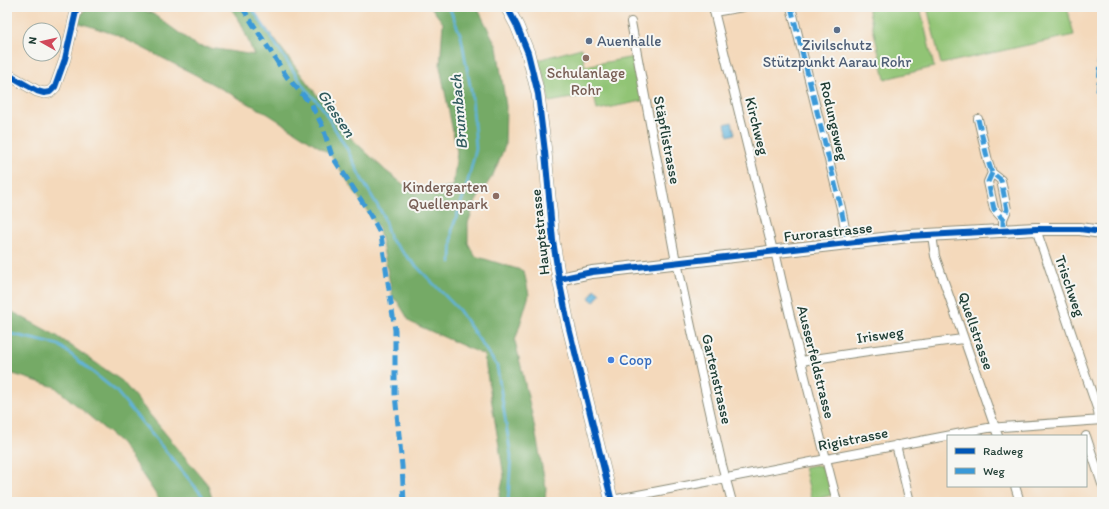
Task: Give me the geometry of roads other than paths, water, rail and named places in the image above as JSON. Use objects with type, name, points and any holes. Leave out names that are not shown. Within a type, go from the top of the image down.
[{"type":"main road","name":"Hauptstrasse","points":[[507,7],[517,26],[528,53],[538,94],[558,279],[612,501]]},
{"type":"main road","name":"Furorastrasse","points":[[558,279],[592,272],[932,235],[1003,224],[1036,229],[1080,229],[1102,232]]},
{"type":"street","points":[[7,74],[37,91],[44,93],[50,92],[55,87],[65,59],[78,7]]},
{"type":"street","points":[[713,10],[742,7]]},
{"type":"street","name":"Rodungsweg","points":[[791,7],[841,208],[848,243]]},
{"type":"street","name":"Kirchweg","points":[[713,10],[774,251]]},
{"type":"street","name":"Stäpflistrasse","points":[[631,22],[676,262]]},
{"type":"street","points":[[978,119],[992,173],[1001,180],[1008,210],[1003,224]]},
{"type":"street","points":[[992,173],[988,182],[994,209],[1003,224]]},
{"type":"street","name":"Trischweg","points":[[1036,229],[1101,420]]},
{"type":"street","name":"Quellstrasse","points":[[932,235],[935,256],[998,435]]},
{"type":"street","name":"Ausserfeldstrasse","points":[[774,251],[838,502]]},
{"type":"street","name":"Gartenstrasse","points":[[676,262],[725,478],[732,502]]},
{"type":"street","name":"Irisweg","points":[[801,361],[963,339]]},
{"type":"street","name":"Rigistrasse","points":[[954,435],[994,428],[1101,420]]},
{"type":"street","points":[[1082,422],[1086,435]]},
{"type":"street","name":"Rigistrasse","points":[[612,501],[826,458],[947,436]]},
{"type":"street","points":[[1087,439],[1102,484]]},
{"type":"street","points":[[896,445],[910,502]]},
{"type":"street","points":[[1015,487],[1020,502]]},
{"type":"water","points":[[732,122],[735,134],[728,136],[725,124]]},
{"type":"water","points":[[595,289],[600,293],[594,302],[589,298]]},
{"type":"waterway","name":"Giessen","points":[[251,7],[304,87],[321,106],[347,149],[360,176],[383,215],[390,239],[459,310],[497,366],[511,456],[508,502]]},
{"type":"waterway","name":"Brunnbach","points":[[449,7],[461,36],[472,96],[476,149],[466,188],[452,230],[451,262]]},
{"type":"waterway","points":[[7,333],[59,345],[116,391],[202,495],[204,502]]},
{"type":"place","name":"Zivilschutz Stützpunkt Aarau Rohr","points":[[837,30]]},
{"type":"place","name":"Auenhalle","points":[[589,41]]},
{"type":"place","name":"Schulanlage Rohr","points":[[586,58]]},
{"type":"place","name":"Kindergarten Quellenpark","points":[[496,196]]},
{"type":"place","name":"Coop","points":[[611,360]]}]
